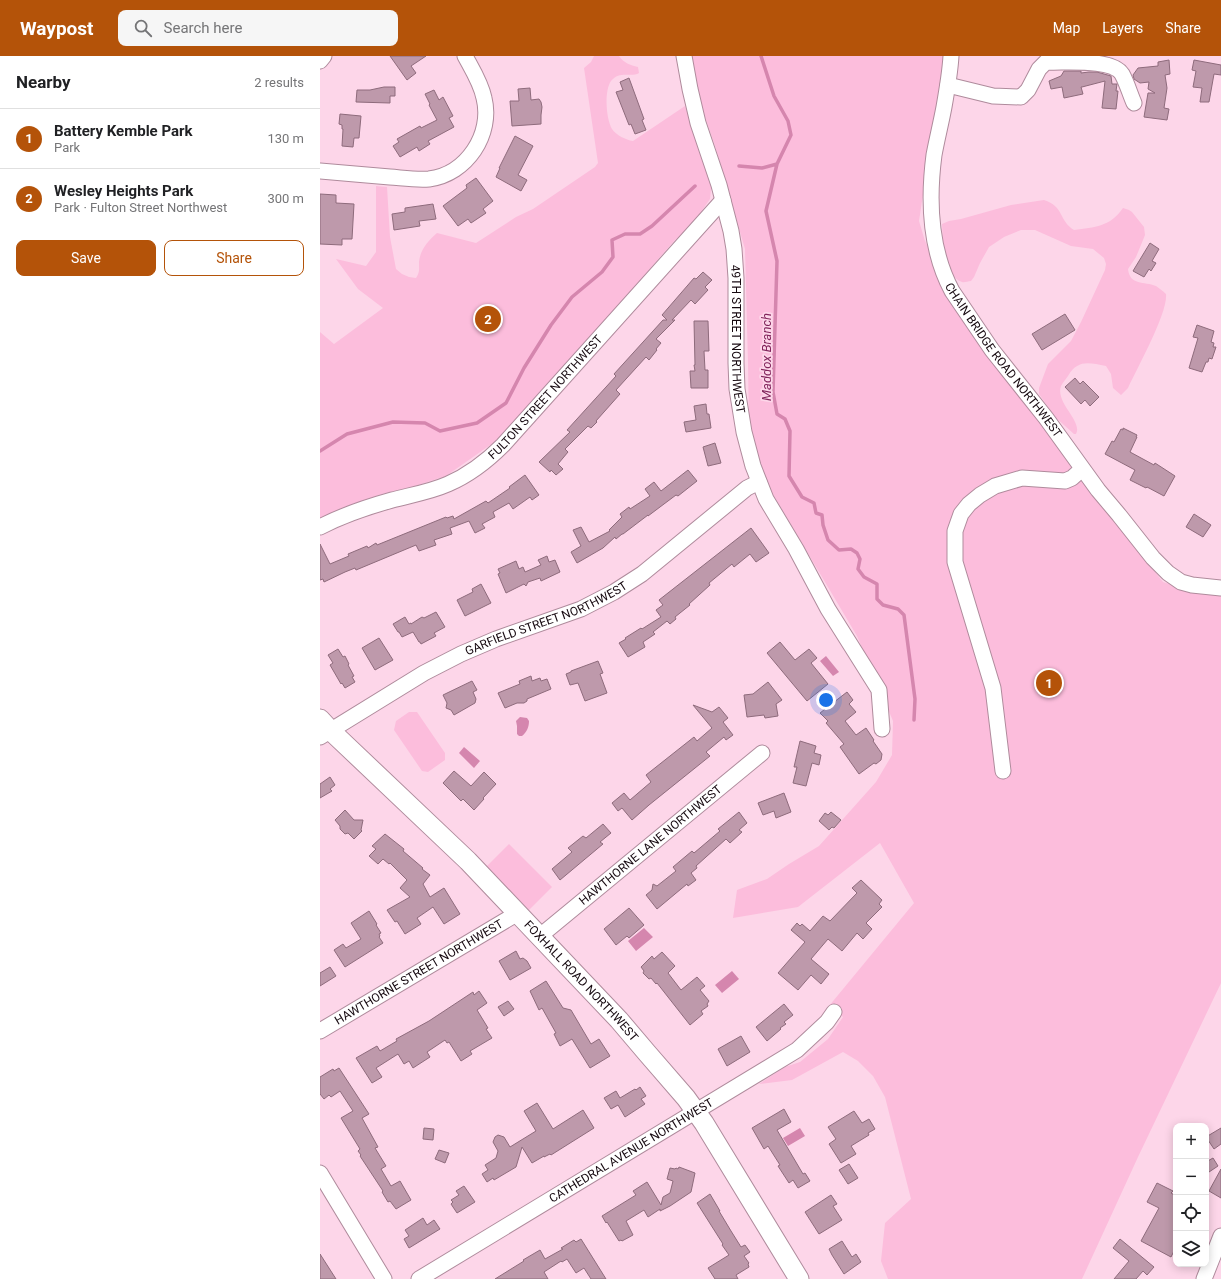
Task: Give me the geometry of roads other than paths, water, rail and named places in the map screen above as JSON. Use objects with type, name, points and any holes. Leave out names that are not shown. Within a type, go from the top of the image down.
[{"type":"main road","name":"FOXHALL ROAD NORTHWEST","points":[[324,729],[445,838],[540,936],[635,1038],[696,1112],[798,1279]]},
{"type":"street","points":[[320,61],[324,56]]},
{"type":"street","points":[[320,171],[424,179],[442,175],[460,165],[477,146],[484,129],[486,112],[481,88],[465,56]]},
{"type":"street","name":"49TH STREET NORTHWEST","points":[[684,56],[698,122],[719,185],[731,230],[734,254],[736,363],[739,402],[744,432],[753,466],[766,499],[796,549],[828,609],[879,690],[882,729]]},
{"type":"street","name":"CHAIN BRIDGE ROAD NORTHWEST","points":[[951,56],[948,85],[934,155],[932,211],[936,253],[952,291],[988,345],[1046,418],[1082,469],[1147,551],[1165,571],[1174,578],[1188,584],[1221,588]]},
{"type":"street","points":[[948,85],[993,96],[1021,96],[1028,90],[1039,69],[1046,62],[1100,63],[1115,68],[1121,74],[1134,103]]},
{"type":"street","name":"FULTON STREET NORTHWEST","points":[[320,527],[370,506],[444,486],[463,476],[486,460],[503,445],[723,200]]},
{"type":"street","points":[[1003,771],[993,688],[955,562],[955,531],[961,514],[969,504],[980,495],[996,486],[1022,478],[1065,481],[1072,478],[1082,469]]},
{"type":"street","name":"GARFIELD STREET NORTHWEST","points":[[324,729],[461,654],[496,639],[582,609],[609,596],[642,574],[747,488],[759,482]]},
{"type":"street","name":"HAWTHORNE LANE NORTHWEST","points":[[540,936],[762,754]]},
{"type":"street","name":"HAWTHORNE STREET NORTHWEST","points":[[320,1031],[518,913]]},
{"type":"street","name":"CATHEDRAL AVENUE NORTHWEST","points":[[419,1279],[797,1050],[827,1022],[834,1012]]},
{"type":"street","points":[[320,1173],[384,1279]]},
{"type":"street","points":[[1204,1279],[1221,1236]]},
{"type":"waterway","name":"Maddox Branch","points":[[761,56],[774,96],[788,121],[791,135],[777,164],[766,211],[777,261],[773,392],[777,414],[785,419],[790,431],[789,476],[802,497],[814,503],[816,513],[822,515],[823,525],[828,540],[839,550],[851,549],[857,553],[860,559],[858,569],[864,577],[877,584],[877,599],[883,605],[898,609],[904,615],[915,699],[914,720]]},
{"type":"waterway","points":[[739,166],[762,168],[777,164]]},
{"type":"waterway","points":[[320,451],[347,434],[393,422],[425,423],[440,431],[477,423],[506,403],[524,368],[551,325],[572,297],[602,272],[613,257],[612,240],[625,234],[640,234],[652,226],[695,186]]},
{"type":"place","name":"Wesley Heights Park","points":[[488,319]]},
{"type":"place","name":"Battery Kemble Park","points":[[1049,683]]}]
